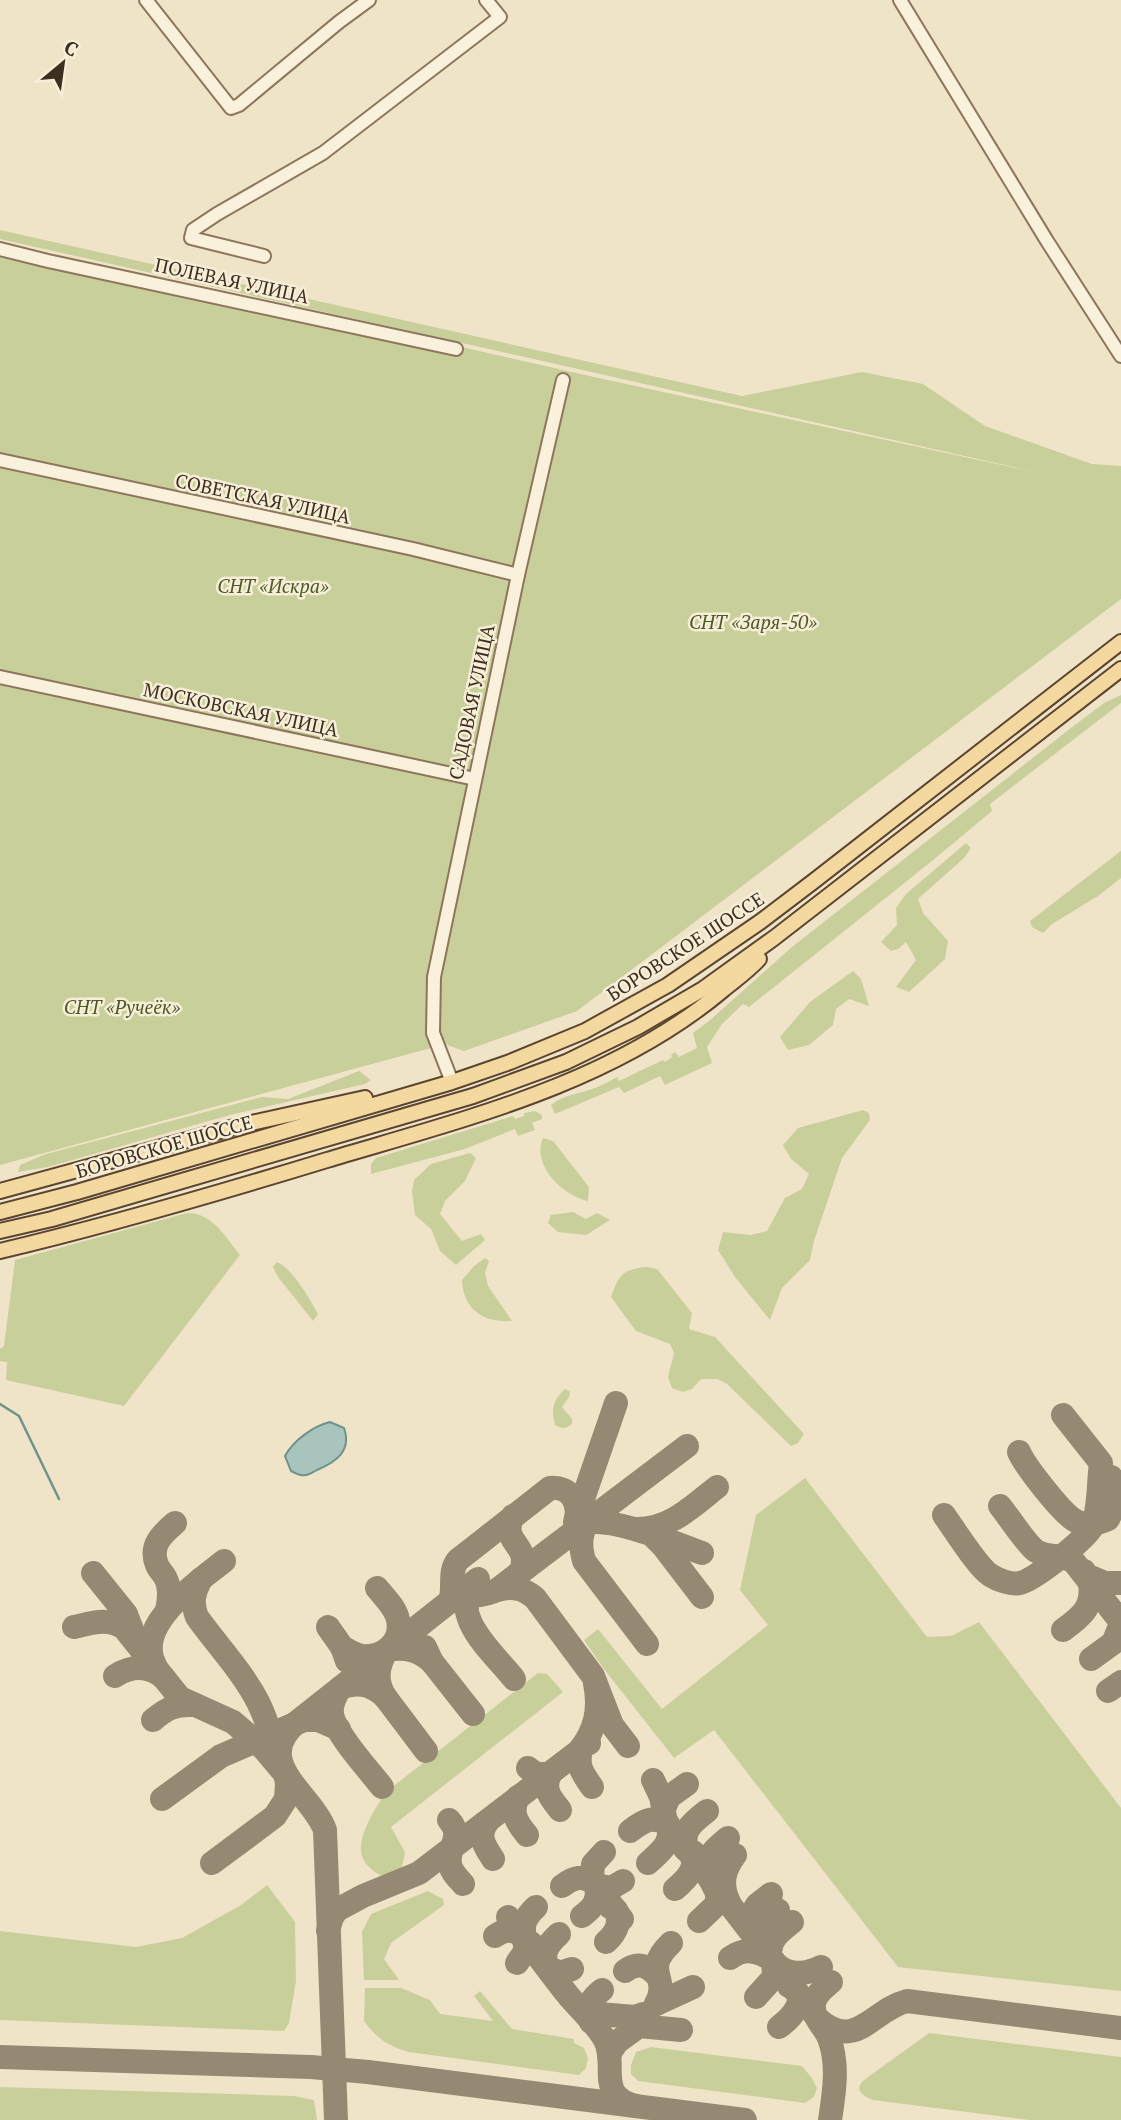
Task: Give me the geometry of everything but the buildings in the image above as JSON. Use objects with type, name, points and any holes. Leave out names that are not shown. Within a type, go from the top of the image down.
[{"type":"main road","name":"БОРОВСКОЕ ШОССЕ","points":[[0,1212],[452,1082],[585,1031],[638,1003],[749,929],[1121,642]]},
{"type":"main road","name":"БОРОВСКОЕ ШОССЕ","points":[[0,1231],[52,1219],[473,1096],[566,1062],[651,1021],[703,989],[774,938],[1121,669]]},
{"type":"main road","points":[[0,1251],[212,1195],[484,1113],[537,1094],[595,1069],[678,1025],[749,969],[774,938]]},
{"type":"main road","points":[[0,1191],[242,1125],[363,1099],[410,1094]]},
{"type":"street","points":[[146,0],[230,108],[239,105],[369,0]]},
{"type":"street","points":[[264,256],[191,238],[193,230],[323,153],[500,17],[486,0]]},
{"type":"street","points":[[900,0],[1047,241],[1121,356]]},
{"type":"street","name":"ПОЛЕВАЯ УЛИЦА","points":[[0,249],[456,349]]},
{"type":"street","name":"САДОВАЯ УЛИЦА","points":[[452,1082],[433,1033],[434,977],[518,575],[563,380]]},
{"type":"street","name":"СОВЕТСКАЯ УЛИЦА","points":[[0,460],[413,549],[518,575]]},
{"type":"street","name":"МОСКОВСКАЯ УЛИЦА","points":[[0,677],[475,779]]},
{"type":"green space","points":[[0,230],[742,396],[862,372],[923,384],[985,426],[1092,464],[1121,466],[1121,599],[577,1011],[464,1051],[428,1038],[431,1048],[0,1165],[0,242],[594,377],[1053,476],[0,239]]},
{"type":"green space","points":[[1121,695],[1121,703],[990,804],[992,811],[932,861],[749,1007],[743,1004],[722,1024],[707,1047],[712,1063],[665,1085],[660,1076],[624,1093],[619,1087],[555,1114],[551,1105],[562,1099],[617,1077],[619,1081],[663,1060],[665,1062],[675,1052],[679,1057],[697,1048],[693,1033],[792,947],[1067,731],[1104,703]]},
{"type":"green space","points":[[966,843],[971,848],[964,858],[918,899],[923,913],[948,941],[945,959],[909,992],[896,987],[916,960],[906,942],[891,951],[881,942],[897,925],[896,908],[906,894]]},
{"type":"green space","points":[[1121,851],[1121,878],[1098,896],[1052,924],[1043,933],[1032,927],[1030,921]]},
{"type":"green space","points":[[853,971],[861,979],[869,1006],[849,999],[836,1009],[833,1025],[809,1045],[788,1050],[780,1037],[810,1002]]},
{"type":"green space","points":[[359,1071],[371,1080],[365,1084],[230,1115],[48,1167],[18,1172],[20,1165],[46,1154],[262,1097],[288,1099]]},
{"type":"green space","points":[[863,1110],[869,1113],[870,1120],[842,1158],[810,1260],[782,1288],[770,1320],[735,1277],[718,1250],[723,1232],[751,1235],[767,1231],[785,1198],[802,1189],[809,1174],[791,1159],[783,1145],[798,1128]]},
{"type":"green space","points":[[535,1111],[542,1115],[542,1119],[532,1123],[535,1130],[518,1136],[515,1129],[465,1149],[371,1174],[371,1164],[376,1158]]},
{"type":"green space","points":[[543,1138],[553,1141],[589,1187],[588,1201],[569,1193],[552,1178],[541,1159]]},
{"type":"green space","points":[[470,1153],[476,1158],[465,1181],[445,1201],[440,1214],[462,1241],[481,1234],[485,1240],[456,1265],[440,1251],[431,1229],[415,1215],[412,1191],[414,1180],[431,1164]]},
{"type":"green space","points":[[573,1212],[586,1219],[597,1213],[610,1220],[586,1235],[558,1232],[548,1223],[551,1215]]},
{"type":"green space","points":[[187,1213],[204,1217],[211,1222],[240,1255],[124,1406],[6,1380],[7,1362],[0,1361],[0,1349],[4,1346],[15,1260]]},
{"type":"green space","points":[[485,1258],[489,1261],[485,1273],[488,1286],[512,1321],[484,1317],[471,1307],[466,1299],[462,1280]]},
{"type":"green space","points":[[277,1262],[295,1277],[310,1300],[318,1314],[313,1321],[278,1277],[273,1267]]},
{"type":"green space","points":[[632,1269],[657,1269],[692,1313],[689,1329],[715,1337],[804,1434],[798,1443],[791,1446],[727,1384],[717,1379],[701,1379],[692,1389],[683,1392],[672,1388],[668,1377],[674,1353],[670,1344],[636,1331],[611,1297],[623,1274]]},
{"type":"green space","points":[[565,1389],[570,1392],[562,1407],[572,1419],[572,1424],[564,1428],[555,1425],[553,1409]]},
{"type":"green space","points":[[805,1478],[927,1637],[951,1636],[979,1622],[1121,1808],[1121,1991],[898,1967],[714,1730],[674,1758],[584,1640],[598,1629],[662,1709],[768,1625],[740,1590],[756,1515]]},
{"type":"green space","points":[[538,1673],[547,1674],[563,1692],[391,1827],[405,1852],[402,1867],[390,1877],[378,1874],[363,1858],[361,1845],[369,1820],[386,1792]]},
{"type":"green space","points":[[267,1885],[295,1922],[296,1981],[289,2023],[284,2031],[0,2020],[0,1931],[136,1947],[182,1938],[241,1905]]},
{"type":"green space","points":[[428,1891],[443,1899],[444,1905],[391,1943],[384,1959],[399,1980],[364,1980],[362,1932],[371,1914]]},
{"type":"green space","points":[[365,1988],[401,1988],[430,2000],[440,2014],[493,2021],[474,1996],[480,1991],[512,2029],[574,2039],[574,2043],[584,2048],[588,2058],[586,2068],[579,2075],[402,2050],[378,2037],[364,2021]]},
{"type":"green space","points":[[929,2033],[1121,2057],[1121,2120],[1030,2120],[873,2100],[859,2090],[864,2080]]},
{"type":"green space","points":[[651,2047],[802,2066],[817,2088],[814,2097],[805,2103],[638,2081],[631,2074],[631,2065],[636,2052]]},
{"type":"green space","points":[[0,2087],[294,2096],[314,2100],[317,2120],[0,2120]]},
{"type":"water","points":[[330,1422],[344,1428],[346,1443],[341,1455],[309,1474],[300,1475],[291,1471],[285,1456],[289,1450],[310,1431]]},
{"type":"waterway","points":[[0,1404],[19,1416],[59,1499]]},
{"type":"taxiway","points":[[576,1519],[616,1403]]},
{"type":"taxiway","points":[[944,1515],[972,1556],[993,1577],[1005,1582],[1020,1583],[1027,1580],[1070,1549],[1088,1533],[1095,1520],[1101,1463],[1063,1415]]},
{"type":"taxiway","points":[[453,1600],[497,1590],[687,1446]]},
{"type":"taxiway","points":[[1019,1452],[1054,1500],[1070,1517],[1080,1523],[1092,1524],[1108,1519],[1115,1498],[1111,1477]]},
{"type":"taxiway","points":[[637,1529],[670,1521],[717,1487]]},
{"type":"taxiway","points":[[450,1602],[452,1575],[458,1560],[550,1488],[563,1490],[572,1497],[576,1508],[575,1522]]},
{"type":"taxiway","points":[[1000,1506],[1032,1548],[1045,1555],[1074,1562],[1121,1622]]},
{"type":"taxiway","points":[[513,1516],[510,1533],[522,1556],[520,1573]]},
{"type":"taxiway","points":[[647,1644],[584,1561],[581,1541],[587,1523],[599,1522],[628,1527],[702,1553]]},
{"type":"taxiway","points":[[167,1611],[169,1587],[157,1565],[155,1552],[161,1536],[175,1523]]},
{"type":"taxiway","points":[[655,1538],[702,1597]]},
{"type":"taxiway","points":[[155,1665],[151,1650],[153,1635],[160,1620],[185,1593],[224,1561]]},
{"type":"taxiway","points":[[1084,1571],[1086,1575],[1105,1583],[1121,1583]]},
{"type":"taxiway","points":[[93,1573],[126,1614],[134,1635]]},
{"type":"taxiway","points":[[201,1579],[194,1597],[197,1617],[252,1691],[279,1758]]},
{"type":"taxiway","points":[[336,2120],[325,1830],[282,1765],[280,1751],[284,1737],[296,1723],[478,1579],[469,1592],[466,1605],[469,1618],[475,1632],[514,1679]]},
{"type":"taxiway","points":[[1063,1630],[1085,1611],[1090,1599],[1090,1583]]},
{"type":"taxiway","points":[[342,1647],[357,1655],[370,1656],[384,1651],[394,1642],[399,1628],[397,1616],[377,1588]]},
{"type":"taxiway","points":[[497,1590],[518,1589],[535,1598],[593,1676],[612,1725],[628,1746]]},
{"type":"taxiway","points":[[74,1627],[105,1622],[124,1628],[180,1698],[233,1722],[264,1749],[285,1774],[286,1799],[275,1816],[212,1863]]},
{"type":"taxiway","points":[[1091,1659],[1113,1643],[1120,1626]]},
{"type":"taxiway","points":[[328,1627],[342,1647],[347,1661]]},
{"type":"taxiway","points":[[425,1647],[432,1662],[473,1714]]},
{"type":"taxiway","points":[[426,1751],[386,1698],[380,1686],[379,1674],[387,1650],[411,1650],[432,1662]]},
{"type":"taxiway","points":[[115,1676],[140,1668],[164,1678]]},
{"type":"taxiway","points":[[1108,1691],[1121,1682]]},
{"type":"taxiway","points":[[328,1931],[337,1910],[419,1873],[579,1751],[595,1719],[595,1683]]},
{"type":"taxiway","points":[[382,1787],[339,1731],[332,1710],[340,1688],[346,1686],[358,1684],[370,1687],[386,1698]]},
{"type":"taxiway","points":[[153,1720],[171,1708],[193,1705]]},
{"type":"taxiway","points":[[162,1799],[221,1756],[304,1720],[318,1720],[339,1729]]},
{"type":"taxiway","points":[[589,1743],[582,1747],[580,1764],[592,1787]]},
{"type":"taxiway","points":[[528,1768],[536,1774],[550,1774],[547,1789],[560,1810]]},
{"type":"taxiway","points":[[653,1780],[661,1797],[666,1822],[818,2019],[831,2028],[854,2030],[907,2001],[1121,2028]]},
{"type":"taxiway","points":[[663,1811],[669,1797],[687,1784]]},
{"type":"taxiway","points":[[518,1797],[516,1818],[527,1835]]},
{"type":"taxiway","points":[[693,1852],[687,1849],[687,1832],[707,1811]]},
{"type":"taxiway","points":[[449,1820],[455,1831],[450,1864],[463,1884]]},
{"type":"taxiway","points":[[630,1831],[648,1820],[668,1824],[667,1842],[648,1863]]},
{"type":"taxiway","points":[[488,1821],[482,1836],[493,1859]]},
{"type":"taxiway","points":[[713,1879],[708,1876],[707,1864],[715,1850],[728,1838]]},
{"type":"taxiway","points":[[675,1889],[688,1876],[693,1865],[693,1860],[685,1849]]},
{"type":"taxiway","points":[[604,1852],[593,1864],[592,1878],[622,1919]]},
{"type":"taxiway","points":[[729,1902],[724,1877],[735,1855]]},
{"type":"taxiway","points":[[562,1886],[579,1878],[587,1879],[596,1885],[595,1903],[582,1916]]},
{"type":"taxiway","points":[[596,1885],[611,1888],[623,1881]]},
{"type":"taxiway","points":[[699,1921],[717,1904],[717,1893],[711,1881]]},
{"type":"taxiway","points":[[757,1936],[752,1933],[749,1918],[757,1905],[771,1894]]},
{"type":"taxiway","points":[[531,1943],[526,1940],[524,1926],[529,1914],[536,1907]]},
{"type":"taxiway","points":[[606,1942],[618,1924],[616,1910],[610,1907]]},
{"type":"taxiway","points":[[778,1910],[769,1923],[766,1936],[767,1949],[772,1960],[781,1968],[792,1972],[806,1972],[821,1967]]},
{"type":"taxiway","points":[[508,1917],[601,2034],[610,2059],[612,2087],[623,2101],[636,2106]]},
{"type":"taxiway","points":[[770,1953],[774,1939],[792,1922]]},
{"type":"taxiway","points":[[495,1936],[509,1931],[523,1936],[526,1950],[517,1963]]},
{"type":"taxiway","points":[[559,1934],[547,1949],[547,1967],[560,1973],[572,1969]]},
{"type":"taxiway","points":[[656,2004],[660,1995],[658,1961],[671,1943]]},
{"type":"taxiway","points":[[730,1958],[741,1952],[752,1952],[773,1960],[774,1977],[756,1997]]},
{"type":"taxiway","points":[[625,1971],[634,1966],[643,1966],[658,1977]]},
{"type":"taxiway","points":[[830,2120],[835,2079],[834,2058],[829,2038],[816,2017],[814,2005],[819,1994],[831,1982]]},
{"type":"taxiway","points":[[779,2027],[789,2018],[799,2002],[795,1991],[789,1986]]},
{"type":"taxiway","points":[[656,2004],[693,1987]]},
{"type":"taxiway","points":[[591,2022],[588,2008],[602,1990]]},
{"type":"taxiway","points":[[579,2007],[587,2013],[635,2017],[643,2014]]},
{"type":"taxiway","points":[[609,2054],[617,2042],[639,2026],[681,2030]]},
{"type":"taxiway","points":[[0,2057],[311,2067],[745,2120]]},
{"type":"park label","name":"СНТ «Искра»","points":[[273,585]]},
{"type":"park label","name":"СНТ «Заря-50»","points":[[753,621]]},
{"type":"park label","name":"СНТ «Ручеёк»","points":[[122,1006]]}]
